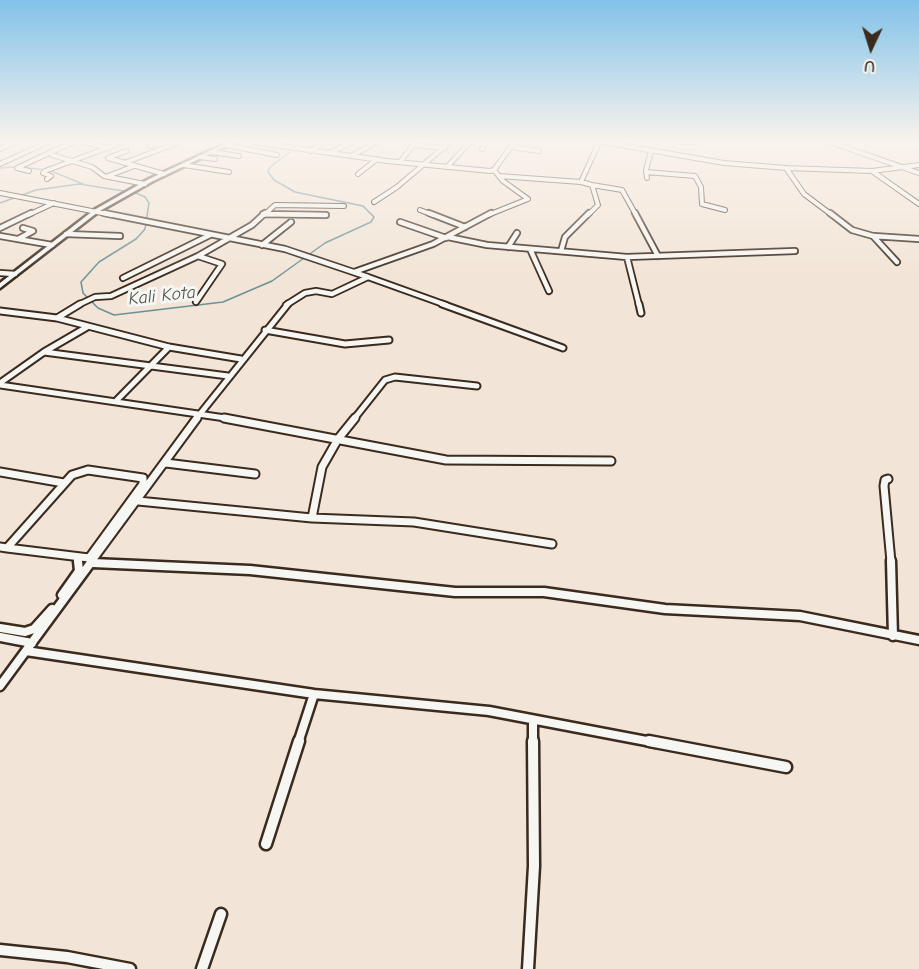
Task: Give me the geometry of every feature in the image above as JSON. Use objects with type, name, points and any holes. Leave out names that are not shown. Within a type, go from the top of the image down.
[{"type":"street","points":[[0,286],[96,211],[139,187]]},
{"type":"street","points":[[374,202],[394,187]]},
{"type":"street","points":[[354,272],[447,238],[465,227],[528,199],[513,187]]},
{"type":"street","points":[[561,252],[565,237],[598,205],[593,187]]},
{"type":"street","points":[[605,187],[622,190],[658,256]]},
{"type":"street","points":[[701,187],[702,204],[724,210]]},
{"type":"street","points":[[799,187],[804,194],[852,230],[873,236],[919,239]]},
{"type":"street","points":[[895,187],[919,204]]},
{"type":"street","points":[[0,193],[299,253],[563,348]]},
{"type":"street","points":[[0,228],[54,203]]},
{"type":"street","points":[[57,318],[92,297],[111,297],[198,256],[252,225],[263,214],[279,204],[344,206]]},
{"type":"street","points":[[420,210],[465,227]]},
{"type":"street","points":[[263,214],[326,215]]},
{"type":"street","points":[[262,245],[291,222]]},
{"type":"street","points":[[400,222],[447,238],[508,247],[627,257],[795,251]]},
{"type":"street","points":[[18,239],[33,231],[23,228]]},
{"type":"street","points":[[508,247],[517,233]]},
{"type":"street","points":[[66,234],[120,236]]},
{"type":"street","points":[[123,278],[210,235]]},
{"type":"street","points":[[0,236],[52,245]]},
{"type":"street","points":[[873,236],[897,262]]},
{"type":"street","points":[[530,249],[549,291]]},
{"type":"street","points":[[196,302],[222,264],[198,256]]},
{"type":"street","points":[[627,257],[641,313]]},
{"type":"street","points":[[0,273],[15,274]]},
{"type":"street","points":[[0,686],[93,563],[200,413],[287,303],[298,296],[316,291],[332,294],[368,277]]},
{"type":"street","points":[[0,311],[57,318],[169,347],[241,359]]},
{"type":"street","points":[[0,384],[44,352],[87,327]]},
{"type":"street","points":[[265,330],[345,344],[389,340]]},
{"type":"street","points":[[116,401],[169,347]]},
{"type":"street","points":[[44,352],[150,364],[228,376]]},
{"type":"street","points":[[312,518],[315,492],[322,467],[338,440],[387,378],[477,386]]},
{"type":"street","points":[[0,384],[200,413],[426,458],[464,462],[611,461]]},
{"type":"street","points":[[166,463],[255,474]]},
{"type":"street","points":[[80,471],[143,478],[143,484],[89,558],[4,547],[64,483],[80,471]]},
{"type":"street","points":[[0,472],[64,483]]},
{"type":"street","points":[[888,478],[884,486],[891,562],[892,636]]},
{"type":"street","points":[[138,501],[312,518],[414,522],[552,544]]},
{"type":"street","points":[[0,628],[25,632],[34,629],[79,571],[78,558]]},
{"type":"street","points":[[93,563],[250,570],[446,591],[544,592],[665,609],[800,616],[919,640]]},
{"type":"street","points":[[0,637],[32,643]]},
{"type":"street","points":[[26,651],[314,694],[489,711],[786,766]]},
{"type":"street","points":[[266,844],[314,694]]},
{"type":"street","points":[[528,969],[534,866],[533,720]]},
{"type":"street","points":[[202,969],[221,914]]},
{"type":"street","points":[[0,950],[67,957],[130,969]]},
{"type":"waterway","name":"Kali Kota","points":[[0,203],[36,190],[56,187]]},
{"type":"waterway","name":"Kali Kota","points":[[99,187],[136,193],[145,197],[149,203],[145,229],[136,239],[99,262],[81,282],[83,293],[98,308],[114,315],[223,302],[272,281],[325,243],[371,222],[374,217],[363,206],[295,192],[287,187]]}]
